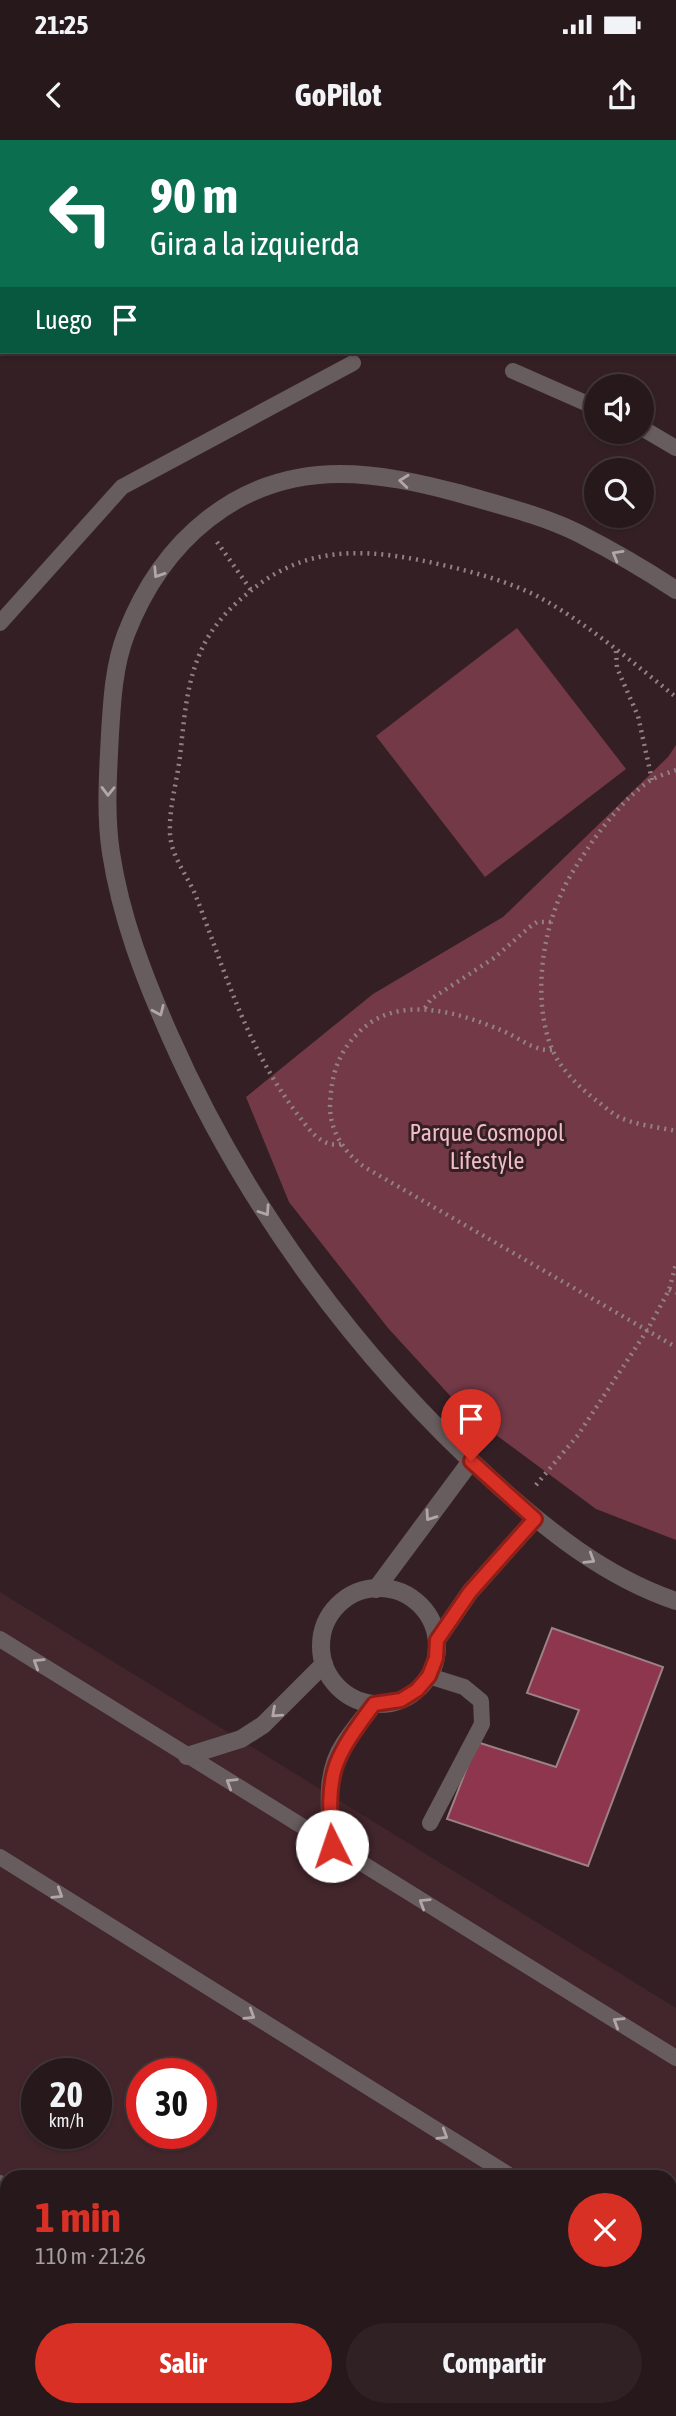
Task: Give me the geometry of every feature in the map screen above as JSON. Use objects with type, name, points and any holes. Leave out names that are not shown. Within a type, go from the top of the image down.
[{"type":"street","points":[[675,586],[577,533],[513,508],[418,482],[340,474],[287,480],[239,497],[202,522],[173,551],[153,580],[125,636],[112,694],[107,798],[110,849],[121,904],[142,973],[194,1090],[245,1181],[312,1280],[384,1370],[471,1461],[535,1519],[616,1575],[676,1601]]},
{"type":"street","points":[[376,1589],[471,1461]]},
{"type":"street","points":[[437,1640],[470,1592],[535,1519]]},
{"type":"street","points":[[386,1588],[404,1594],[420,1605],[431,1622],[437,1640],[436,1658],[429,1676],[417,1690],[401,1700],[374,1704],[347,1694],[333,1681],[324,1664],[321,1645],[324,1626],[334,1609],[349,1596],[366,1589],[386,1588]]},
{"type":"street","points":[[187,1756],[241,1739],[262,1725],[324,1664]]},
{"type":"street","points":[[332,1846],[329,1795],[332,1770],[343,1746],[374,1704]]},
{"type":"lane","points":[[0,623],[122,487],[353,363]]},
{"type":"lane","points":[[513,371],[584,402]]},
{"type":"lane","points":[[654,435],[676,448]]},
{"type":"lane","points":[[0,1639],[676,2058]]},
{"type":"lane","points":[[429,1676],[464,1687],[481,1701],[482,1724],[430,1823]]},
{"type":"lane","points":[[0,1857],[501,2170]]},
{"type":"path","points":[[202,522],[251,590]]},
{"type":"path","points":[[341,1144],[324,1143],[309,1129],[279,1090],[260,1059],[237,1008],[195,895],[176,859],[170,836],[171,807],[190,684],[200,653],[213,628],[235,603],[264,578],[282,568],[310,558],[344,552],[377,552],[453,568],[512,586],[562,612],[676,697]]},
{"type":"path","points":[[616,650],[617,668],[638,716],[652,780]]},
{"type":"path","points":[[676,770],[652,780],[627,800],[598,834],[572,872],[560,896],[552,922],[540,987],[545,1025],[552,1050],[565,1071],[589,1095],[619,1117],[676,1131]]},
{"type":"path","points":[[425,1008],[431,999],[494,958],[531,926],[537,922],[552,922]]},
{"type":"path","points":[[552,1050],[538,1049],[505,1031],[466,1017],[425,1008],[398,1011],[365,1025],[340,1056],[332,1076],[330,1114],[341,1144],[353,1159],[366,1168],[676,1347]]},
{"type":"path","points":[[519,1504],[578,1435],[648,1329],[669,1290],[676,1264]]},
{"type":"path","points":[[669,1290],[676,1293]]},
{"type":"shaded area","points":[[0,1592],[676,2008],[676,2170],[0,2170]]},
{"type":"green space","points":[[517,628],[626,769],[485,877],[376,736]]},
{"type":"green space","name":"Parque Cosmopol Lifestyle","points":[[676,745],[676,1540],[596,1509],[465,1412],[388,1328],[289,1202],[246,1097],[373,994],[503,917],[668,757]]},
{"type":"building","points":[[552,1628],[663,1667],[588,1866],[447,1819],[477,1742],[556,1767],[579,1710],[527,1693]]},
{"type":"route","points":[[332,1846],[329,1795],[332,1770],[343,1746],[374,1704],[401,1700],[417,1690],[429,1676],[436,1658],[437,1640],[470,1592],[535,1519],[471,1461]]}]
